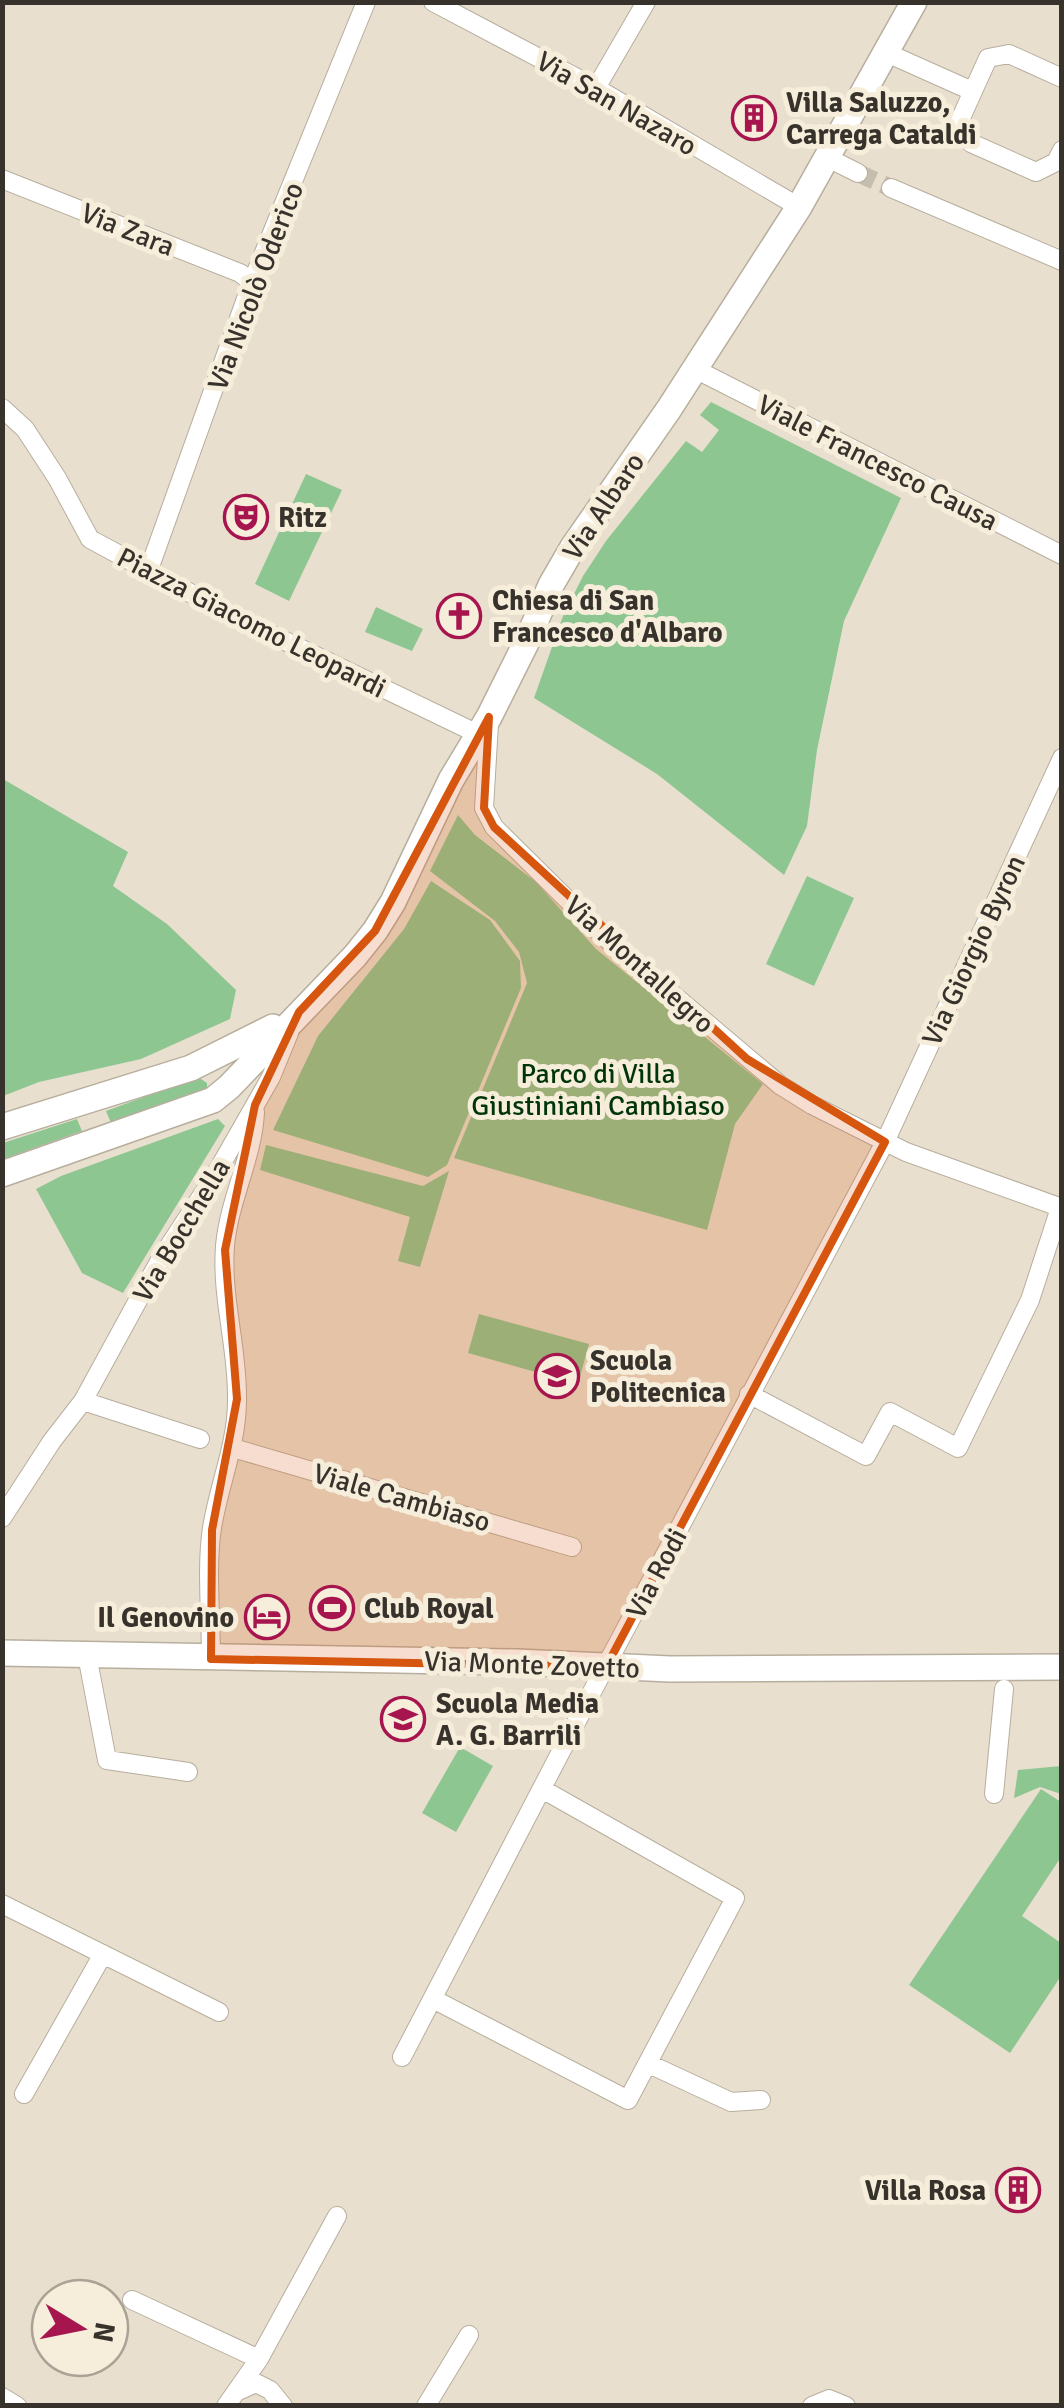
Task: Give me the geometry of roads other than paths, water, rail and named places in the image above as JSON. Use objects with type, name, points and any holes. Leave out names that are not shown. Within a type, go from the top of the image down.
[{"type":"main road","name":"Via Albaro","points":[[2,1174],[213,1100],[355,956],[384,916],[528,642],[551,586],[573,547],[798,207],[914,2]]},
{"type":"main road","points":[[2,1127],[191,1068],[299,1012]]},
{"type":"main road","name":"Via Monte Zovetto","points":[[2,1652],[606,1667],[1062,1667]]},
{"type":"street","name":"Via Nicolò Oderico","points":[[148,572],[252,282],[366,2]]},
{"type":"street","name":"Via San Nazaro","points":[[433,2],[596,88],[798,207]]},
{"type":"street","points":[[596,88],[646,2]]},
{"type":"street","points":[[887,53],[972,91]]},
{"type":"street","points":[[1062,78],[1009,54],[988,58],[960,120],[971,143],[1036,172],[1056,162],[1062,150]]},
{"type":"street","points":[[828,158],[858,173]]},
{"type":"street","name":"Via Zara","points":[[2,179],[252,282]]},
{"type":"street","points":[[891,188],[1062,260]]},
{"type":"street","name":"Viale Francesco Causa","points":[[694,368],[1062,555]]},
{"type":"street","name":"Piazza Giacomo Leopardi","points":[[2,408],[26,429],[90,539],[148,572],[483,725]]},
{"type":"street","name":"Via Montallegro","points":[[483,725],[484,808],[494,827],[606,938],[747,1060],[812,1105],[885,1142],[1061,1208]]},
{"type":"street","name":"Via Giorgio Byron","points":[[885,1142],[1062,758]]},
{"type":"street","name":"Via Bocchella","points":[[2,1518],[83,1401],[160,1260],[271,1077],[299,1012]]},
{"type":"street","points":[[211,1658],[212,1530],[233,1448],[237,1399],[225,1290],[225,1250],[230,1210],[254,1127],[255,1104]]},
{"type":"street","name":"Via Rodi","points":[[402,2058],[885,1142]]},
{"type":"street","points":[[749,1394],[866,1456],[890,1412],[958,1448],[1030,1300],[1061,1208]]},
{"type":"street","points":[[83,1401],[200,1439]]},
{"type":"street","name":"Viale Cambiaso","points":[[233,1448],[572,1547]]},
{"type":"street","points":[[87,1656],[107,1760],[188,1772]]},
{"type":"street","points":[[994,1794],[1004,1689]]},
{"type":"street","points":[[432,1999],[628,2100],[736,1898],[542,1789]]},
{"type":"street","points":[[2,1904],[218,2012]]},
{"type":"street","points":[[24,2094],[103,1954]]},
{"type":"street","points":[[649,2064],[732,2102],[761,2100]]},
{"type":"street","points":[[229,2399],[259,2359],[336,2216]]},
{"type":"street","points":[[132,2300],[259,2359]]},
{"type":"street","points":[[426,2406],[469,2334]]},
{"type":"street","points":[[229,2399],[256,2383],[270,2390],[283,2406]]},
{"type":"street","points":[[2,2397],[17,2406]]},
{"type":"tunnel","points":[[858,173],[891,188]]},
{"type":"place","name":"Villa Saluzzo, Carrega Cataldi","points":[[754,118]]},
{"type":"place","name":"Ritz","points":[[246,517]]},
{"type":"place","name":"Chiesa di San Francesco d'Albaro","points":[[459,616]]},
{"type":"place","name":"Scuola Politecnica","points":[[557,1376]]},
{"type":"place","name":"Club Royal","points":[[332,1608]]},
{"type":"place","name":"Il Genovino","points":[[267,1617]]},
{"type":"place","name":"Scuola Media A. G. Barrili","points":[[403,1719]]},
{"type":"place","name":"Villa Rosa","points":[[1018,2190]]},
{"type":"park label","name":"Parco di Villa Giustiniani Cambiaso","points":[[598,1089]]}]
